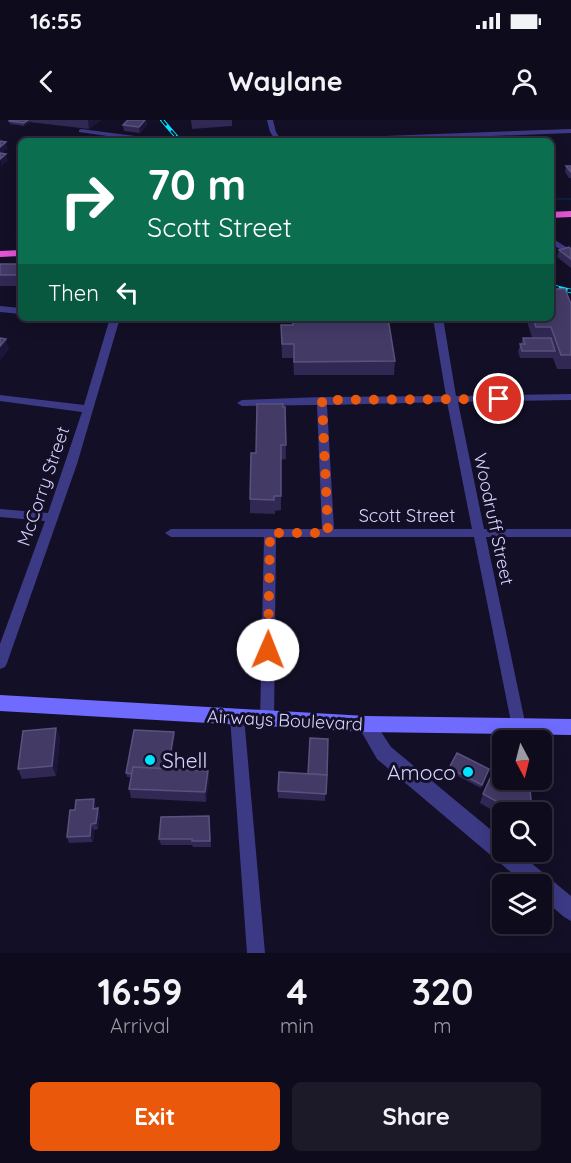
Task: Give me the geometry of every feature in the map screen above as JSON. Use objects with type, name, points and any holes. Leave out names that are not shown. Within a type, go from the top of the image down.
[{"type":"highway","points":[[554,215],[571,214]]},
{"type":"highway","points":[[554,226],[571,224]]},
{"type":"highway","points":[[0,248],[18,248]]},
{"type":"highway","points":[[0,254],[18,253]]},
{"type":"main road","name":"Airways Boulevard","points":[[0,703],[267,720],[571,727]]},
{"type":"street","points":[[270,120],[277,138]]},
{"type":"street","points":[[377,138],[571,130]]},
{"type":"street","points":[[81,131],[135,138]]},
{"type":"street","points":[[554,242],[571,254]]},
{"type":"street","points":[[0,309],[18,310]]},
{"type":"street","name":"McCorry Street","points":[[0,663],[52,518],[113,321]]},
{"type":"street","name":"Woodruff Street","points":[[439,321],[478,533],[519,727]]},
{"type":"street","points":[[242,403],[571,397]]},
{"type":"street","points":[[0,398],[87,409]]},
{"type":"street","points":[[322,400],[328,533]]},
{"type":"street","points":[[0,513],[52,518]]},
{"type":"street","name":"Scott Street","points":[[171,533],[571,533]]},
{"type":"street","points":[[267,720],[270,533]]},
{"type":"street","points":[[237,717],[256,953]]},
{"type":"street","points":[[366,724],[384,753],[492,843]]},
{"type":"street","points":[[515,862],[571,910]]},
{"type":"building","points":[[10,120],[28,120],[24,123]]},
{"type":"building","points":[[128,120],[145,120],[139,127],[123,125]]},
{"type":"building","points":[[569,247],[571,249],[571,259],[559,250]]},
{"type":"building","points":[[0,264],[18,264],[18,275],[0,275]]},
{"type":"building","points":[[554,289],[565,289],[571,304],[571,355],[561,355],[551,327],[536,327],[534,321],[554,321]]},
{"type":"building","points":[[293,321],[388,321],[395,361],[294,362],[294,344],[282,344],[281,325],[293,325]]},
{"type":"building","points":[[0,338],[6,339],[0,346]]},
{"type":"building","points":[[523,338],[551,338],[555,351],[522,351],[520,344],[525,344]]},
{"type":"building","points":[[257,404],[283,404],[285,407],[286,445],[281,445],[281,496],[274,496],[274,500],[250,499],[251,453],[256,453]]},
{"type":"building","points":[[56,728],[52,766],[18,769],[23,731]]},
{"type":"building","name":"Shell","points":[[134,730],[174,732],[168,769],[133,767],[132,774],[126,773]]},
{"type":"building","points":[[310,738],[328,739],[327,775],[308,774]]},
{"type":"building","name":"Amoco","points":[[457,753],[489,769],[482,785],[449,768]]},
{"type":"building","points":[[133,767],[208,771],[205,792],[129,789]]},
{"type":"building","points":[[279,772],[327,775],[326,794],[278,791]]},
{"type":"building","points":[[492,774],[492,790],[530,790],[531,802],[498,802],[483,794]]},
{"type":"building","points":[[94,799],[93,809],[98,808],[96,823],[91,824],[90,836],[67,837],[70,810],[75,810],[76,800]]},
{"type":"building","points":[[209,816],[210,841],[159,839],[161,817]]},
{"type":"waterway","points":[[554,199],[571,199]]},
{"type":"railway","points":[[162,120],[177,138]]},
{"type":"railway","points":[[554,287],[571,291]]},
{"type":"place","name":"Shell","points":[[150,760]]},
{"type":"place","name":"Amoco","points":[[468,772]]},
{"type":"route","points":[[268,650],[270,533],[328,533],[322,400],[499,399]]}]
